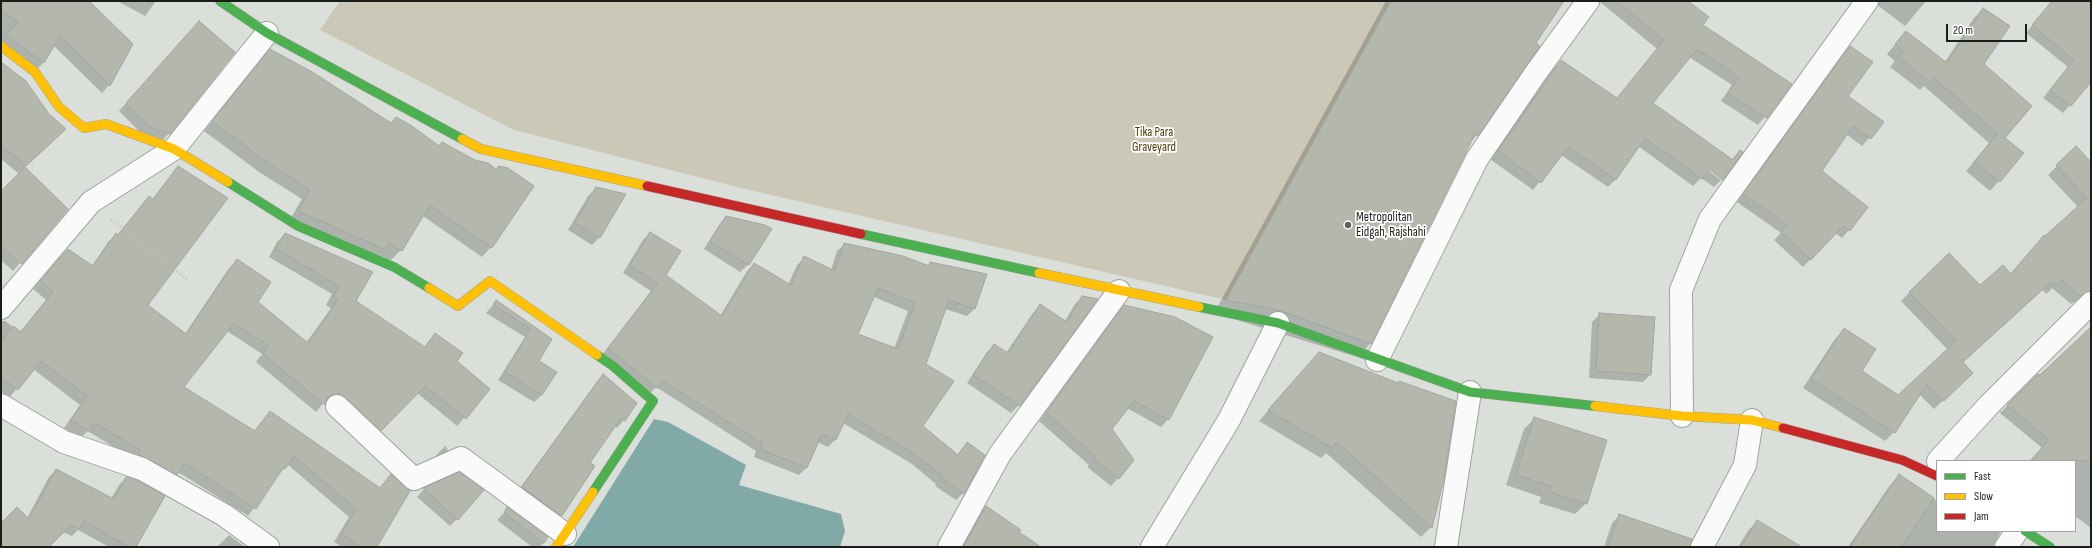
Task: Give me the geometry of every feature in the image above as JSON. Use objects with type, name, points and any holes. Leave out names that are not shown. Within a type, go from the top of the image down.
[{"type":"main road","points":[[220,1],[267,33],[481,149],[1119,291],[1278,323],[1377,360],[1470,392],[1682,416],[1752,420],[1902,460],[1935,467]]},
{"type":"main road","points":[[1,46],[35,72],[59,107],[84,128],[106,124],[174,149],[298,226],[394,267],[458,306],[490,281],[613,366],[653,401],[561,540]]},
{"type":"main road","points":[[2027,532],[2050,547]]},
{"type":"street","points":[[1377,360],[1477,159],[1535,74],[1588,1]]},
{"type":"street","points":[[1682,416],[1681,290],[1710,219],[1866,1]]},
{"type":"street","points":[[1,308],[91,202],[174,149],[267,33]]},
{"type":"street","points":[[949,547],[1000,454],[1119,291]]},
{"type":"street","points":[[1941,460],[1990,405],[2091,303]]},
{"type":"street","points":[[1152,547],[1229,420],[1278,323]]},
{"type":"street","points":[[1446,547],[1470,392]]},
{"type":"street","points":[[1,405],[64,442],[142,470],[224,515],[268,547]]},
{"type":"street","points":[[337,406],[414,479],[461,458],[561,540]]},
{"type":"street","points":[[1702,547],[1745,465],[1752,420]]},
{"type":"street","points":[[2006,547],[2016,532]]},
{"type":"path","points":[[91,202],[188,280]]},
{"type":"green space","name":"Tika Para Graveyard","points":[[340,1],[1391,1],[1226,300],[741,188],[514,130],[320,30]]},
{"type":"water","points":[[654,419],[668,422],[746,465],[739,485],[841,514],[845,531],[840,547],[573,547]]},
{"type":"building","points":[[1,1],[89,1],[133,44],[110,86],[60,36],[44,63],[6,35],[18,23],[1,10]]},
{"type":"building","name":"Metropolitan Eidgah, Rajshahi","points":[[1391,1],[1564,1],[1536,43],[1540,46],[1478,136],[1475,134],[1371,344],[1282,311],[1226,300]]},
{"type":"building","points":[[1616,1],[1688,1],[1709,17],[1703,25],[1792,84],[1767,118],[1728,93],[1739,77],[1697,49],[1653,103],[1733,160],[1740,150],[1743,152],[1723,180],[1709,169],[1702,179],[1645,138],[1616,180],[1568,147],[1541,183],[1498,151],[1561,60],[1617,98],[1664,40]]},
{"type":"building","points":[[2052,1],[2091,1],[2091,82],[2071,106],[2050,90],[2074,60],[2032,25]]},
{"type":"building","points":[[1983,8],[2010,26],[1984,64],[2032,106],[2005,138],[2024,153],[2000,182],[1974,162],[1998,134],[1933,77],[1930,82],[1898,57],[1903,51],[1895,44],[1906,31],[1947,63]]},
{"type":"building","points":[[199,21],[235,52],[170,134],[150,127],[126,103]]},
{"type":"building","points":[[1850,46],[1873,62],[1848,96],[1884,122],[1871,139],[1853,126],[1822,171],[1868,207],[1850,231],[1843,226],[1811,260],[1781,232],[1787,225],[1743,194]]},
{"type":"building","points":[[270,49],[314,73],[391,123],[396,117],[412,126],[439,146],[442,142],[475,160],[488,163],[496,169],[499,166],[508,168],[534,186],[492,248],[430,205],[402,251],[389,243],[386,250],[298,211],[310,190],[268,163],[212,121]]},
{"type":"building","points":[[1,62],[26,81],[49,114],[66,129],[26,166],[1,145]]},
{"type":"building","points":[[2076,146],[2091,162],[2091,291],[2080,296],[2062,280],[2056,286],[2051,282],[1963,362],[1973,373],[1944,401],[1927,384],[1895,433],[1811,379],[1844,328],[1876,349],[1862,371],[1898,395],[1956,341],[1909,292],[1949,253],[1980,285],[2003,265],[2011,274],[2044,235],[2045,236],[2087,198],[2056,165]]},
{"type":"building","points":[[178,166],[228,198],[148,305],[186,334],[237,259],[271,282],[258,302],[308,343],[338,300],[333,297],[339,286],[276,249],[285,233],[373,272],[356,301],[425,347],[435,333],[463,353],[457,361],[490,389],[466,419],[425,386],[381,431],[340,394],[334,394],[328,397],[325,405],[263,354],[269,346],[234,323],[184,387],[255,431],[270,411],[380,488],[391,474],[410,491],[377,547],[363,547],[341,534],[356,509],[294,456],[285,469],[283,468],[256,509],[184,463],[177,475],[139,455],[141,450],[95,423],[89,431],[71,420],[87,396],[41,361],[18,390],[1,377],[1,342],[13,326],[21,332],[53,292],[40,281],[68,249],[93,266],[116,233],[118,235],[149,196],[153,199]]},
{"type":"building","points":[[25,167],[68,209],[22,264],[1,246],[1,191]]},
{"type":"building","points":[[596,187],[626,194],[600,238],[575,223]]},
{"type":"building","points":[[726,216],[765,225],[772,229],[749,265],[710,241]]},
{"type":"building","points":[[650,232],[681,251],[666,275],[722,316],[754,263],[791,285],[804,256],[835,271],[844,243],[903,256],[929,266],[930,262],[987,274],[975,309],[949,300],[926,364],[954,381],[923,426],[958,455],[967,442],[985,455],[964,494],[941,478],[943,476],[919,457],[848,414],[836,440],[822,434],[807,468],[760,449],[763,444],[662,380],[657,388],[608,348],[658,283],[630,265]],"holes":[[[878,288],[915,303],[898,349],[858,334]]]},
{"type":"building","points":[[1082,296],[1098,299],[1020,406],[973,375],[994,344],[1008,353],[1040,304],[1067,322]]},
{"type":"building","points":[[496,300],[552,339],[539,361],[557,372],[542,395],[505,372],[531,329],[493,305]]},
{"type":"building","points":[[1124,305],[1175,317],[1213,337],[1169,420],[1134,401],[1112,429],[1134,460],[1119,479],[1094,459],[1096,457],[1046,413]]},
{"type":"building","points":[[1599,313],[1655,317],[1651,375],[1596,371]]},
{"type":"building","points":[[2091,327],[2091,461],[2031,460],[2049,440],[2007,405],[2038,374],[2040,375]]},
{"type":"building","points":[[1319,352],[1398,383],[1399,381],[1456,401],[1444,479],[1432,528],[1337,442],[1332,448],[1268,410]]},
{"type":"building","points":[[603,374],[637,403],[625,421],[621,418],[590,463],[595,466],[562,516],[522,487]]},
{"type":"building","points":[[1534,417],[1607,440],[1587,504],[1549,492],[1551,486],[1516,475]]},
{"type":"building","points":[[56,469],[114,499],[126,477],[137,480],[165,496],[136,547],[129,547],[84,521],[80,529],[71,525],[49,547],[1,547],[1,523],[17,507],[29,519]]},
{"type":"building","points":[[459,472],[484,490],[458,520],[423,488]]},
{"type":"building","points":[[1899,474],[1934,498],[1901,547],[1850,547]]},
{"type":"building","points":[[986,506],[1021,530],[1019,532],[1041,547],[963,547]]},
{"type":"building","points":[[507,507],[548,537],[544,543],[504,513]]},
{"type":"building","points":[[1619,514],[1692,539],[1690,547],[1608,547]]},
{"type":"building","points":[[1757,520],[1802,547],[1741,547]]},
{"type":"traffic: fast","points":[[220,1],[267,33],[462,139]]},
{"type":"traffic: fast","points":[[228,182],[298,226],[394,267],[429,288]]},
{"type":"traffic: fast","points":[[861,234],[1039,273]]},
{"type":"traffic: fast","points":[[1199,307],[1278,323],[1470,392],[1595,406]]},
{"type":"traffic: fast","points":[[593,492],[653,401],[613,366],[597,355]]},
{"type":"traffic: fast","points":[[2027,532],[2050,547]]},
{"type":"traffic: slow","points":[[1,46],[35,72],[59,107],[84,128],[106,124],[174,149],[228,182]]},
{"type":"traffic: slow","points":[[462,139],[481,149],[647,186]]},
{"type":"traffic: slow","points":[[1039,273],[1199,307]]},
{"type":"traffic: slow","points":[[429,288],[458,306],[490,281],[597,355]]},
{"type":"traffic: slow","points":[[1595,406],[1682,416],[1752,420],[1783,428]]},
{"type":"traffic: slow","points":[[556,547],[593,492]]},
{"type":"traffic: jam","points":[[647,186],[861,234]]},
{"type":"traffic: jam","points":[[1783,428],[1902,460],[1936,476]]},
{"type":"place","name":"Metropolitan Eidgah, Rajshahi","points":[[1348,225]]}]
